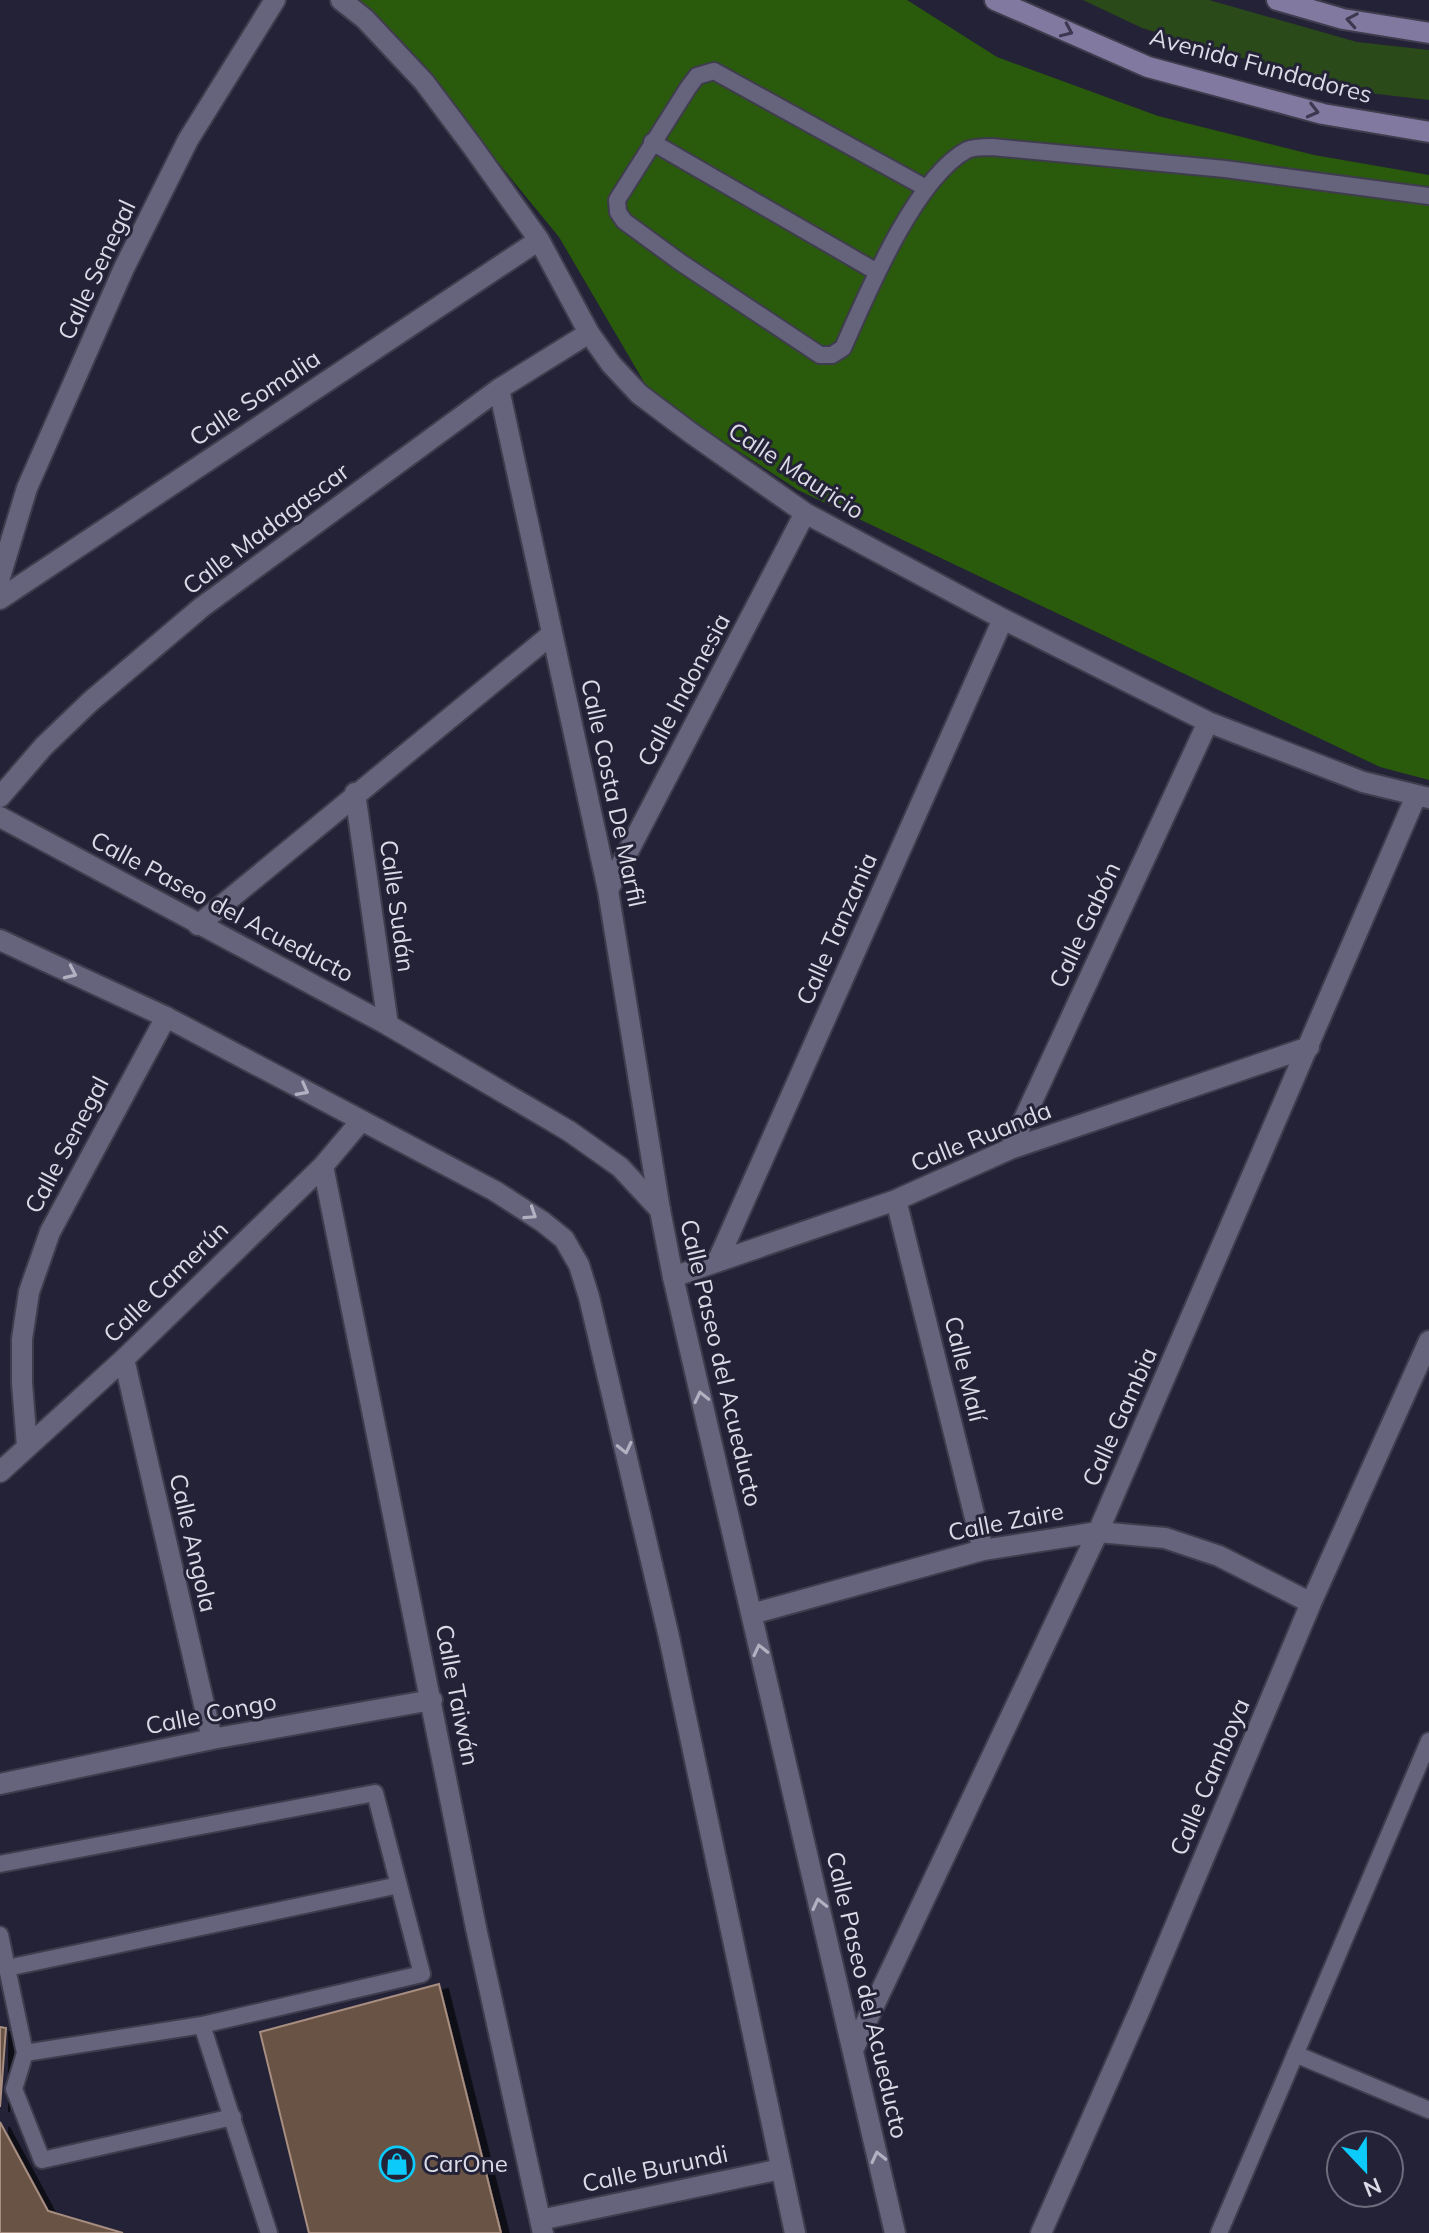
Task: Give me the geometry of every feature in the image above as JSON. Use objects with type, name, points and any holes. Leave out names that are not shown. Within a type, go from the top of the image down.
[{"type":"main road","name":"Avenida Fundadores","points":[[995,0],[1148,67],[1323,114],[1429,132]]},
{"type":"main road","points":[[1277,0],[1343,19],[1429,33]]},
{"type":"street","name":"Calle Senegal","points":[[0,577],[27,488],[124,268],[188,140],[275,0]]},
{"type":"street","name":"Calle Mauricio","points":[[341,0],[365,19],[424,82],[539,240],[589,333],[611,364],[639,394],[805,513],[1003,619],[1208,722],[1363,782],[1423,797]]},
{"type":"street","name":"Calle Somalia","points":[[0,599],[539,240]]},
{"type":"street","name":"Calle Madagascar","points":[[0,797],[44,746],[82,710],[202,607],[499,389],[589,333]]},
{"type":"street","name":"Calle Costa De Marfil","points":[[499,389],[608,890],[660,1210]]},
{"type":"street","name":"Calle Indonesia","points":[[608,890],[805,513]]},
{"type":"street","name":"Calle Tanzania","points":[[718,1260],[1003,619]]},
{"type":"street","points":[[198,925],[552,634]]},
{"type":"street","name":"Calle Gabón","points":[[1010,1149],[1208,722]]},
{"type":"street","name":"Calle Sudán","points":[[355,793],[388,1025]]},
{"type":"street","name":"Calle Gambia","points":[[853,2050],[1098,1532],[1309,1047],[1423,797]]},
{"type":"street","name":"Calle Paseo del Acueducto","points":[[0,817],[388,1025],[569,1131],[620,1167],[660,1210],[895,2233]]},
{"type":"street","points":[[0,940],[166,1017],[495,1191],[564,1239],[579,1265],[598,1332],[669,1637],[795,2233]]},
{"type":"street","name":"Calle Senegal","points":[[27,1446],[22,1339],[29,1292],[50,1232],[166,1017]]},
{"type":"street","name":"Calle Ruanda","points":[[673,1277],[896,1200],[1010,1149],[1309,1047]]},
{"type":"street","name":"Calle Camerún","points":[[0,1472],[124,1359],[323,1166],[361,1121]]},
{"type":"street","name":"Calle Taiwán","points":[[323,1166],[476,1928],[542,2227]]},
{"type":"street","name":"Calle Malí","points":[[896,1200],[983,1550]]},
{"type":"street","name":"Calle Camboya","points":[[1041,2233],[1141,2007],[1311,1603],[1429,1341]]},
{"type":"street","name":"Calle Angola","points":[[124,1359],[212,1739]]},
{"type":"street","name":"Calle Zaire","points":[[752,1614],[983,1550],[1098,1532],[1165,1538],[1219,1556],[1311,1603]]},
{"type":"street","name":"Calle Congo","points":[[0,1784],[212,1739],[432,1700]]},
{"type":"street","name":"Calle Burundi","points":[[542,2227],[781,2169]]},
{"type":"lane","points":[[926,188],[714,71],[697,76],[617,200],[618,212],[624,221],[680,262],[820,355],[832,355],[843,348],[877,272],[926,188],[948,162],[971,148],[992,147],[1225,169],[1429,196]]},
{"type":"lane","points":[[652,142],[877,272]]},
{"type":"lane","points":[[1219,2233],[1429,1741]]},
{"type":"lane","points":[[0,1864],[375,1793],[422,1974],[202,2025],[25,2053]]},
{"type":"lane","points":[[7,1968],[399,1885]]},
{"type":"lane","points":[[0,1935],[25,2053],[14,2089],[42,2160],[233,2117]]},
{"type":"lane","points":[[202,2025],[269,2233]]},
{"type":"lane","points":[[1295,2054],[1429,2110]]},
{"type":"green space","points":[[356,0],[907,0],[997,57],[1158,116],[1314,155],[1429,175],[1429,780],[1380,767],[798,490],[651,394],[559,237],[393,34]]},
{"type":"green space","points":[[1083,0],[1209,0],[1357,42],[1429,50],[1429,100],[1352,91],[1142,28]]},
{"type":"building","points":[[439,1984],[501,2233],[309,2233],[260,2032]]},
{"type":"building","points":[[0,2027],[6,2028],[0,2107]]},
{"type":"building","points":[[0,2122],[48,2211],[123,2233],[0,2233]]},
{"type":"place","name":"CarOne","points":[[397,2164]]}]
